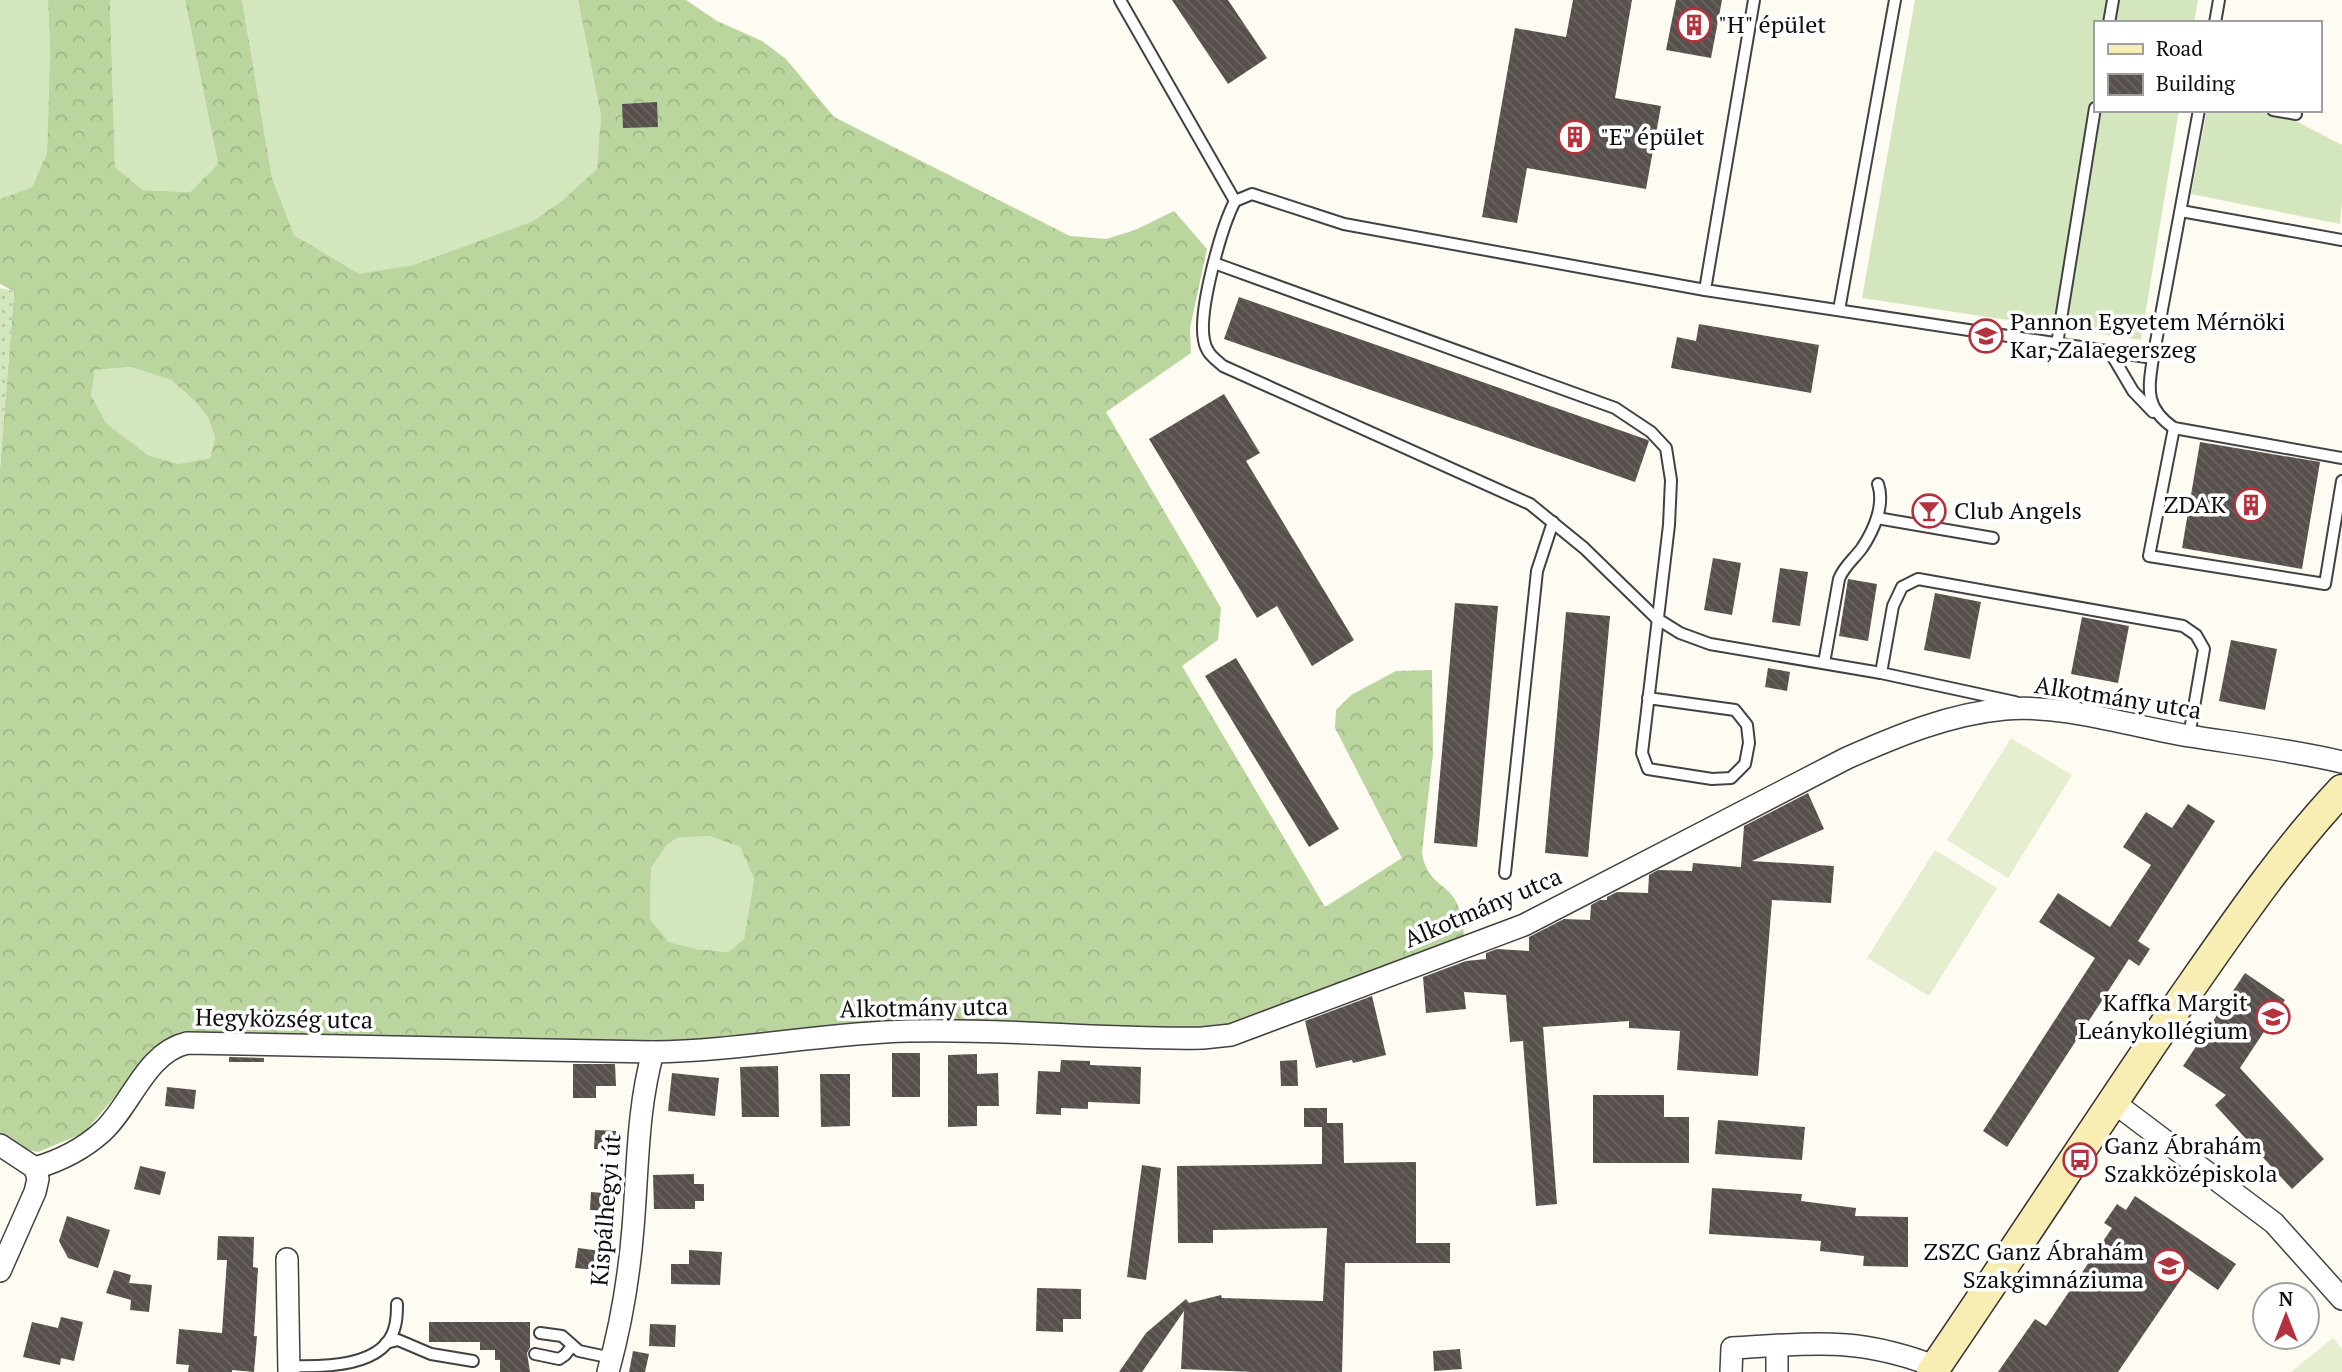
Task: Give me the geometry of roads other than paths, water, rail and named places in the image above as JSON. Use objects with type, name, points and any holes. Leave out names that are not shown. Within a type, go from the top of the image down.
[{"type":"street","name":"Alkotmány utca","points":[[653,1052],[697,1052],[844,1034],[909,1031],[985,1030],[1177,1039],[1231,1035],[1524,925],[1847,758],[1890,739],[1970,714],[2004,709],[2044,708],[2189,736],[2294,751],[2342,762]]},
{"type":"street","points":[[1731,1372],[1732,1348],[1847,1345],[1916,1359],[1934,1370],[2112,1101],[2257,892],[2315,819],[2342,790]]},
{"type":"street","name":"Hegyközség utca","points":[[35,1168],[58,1161],[102,1132],[162,1055],[175,1046],[187,1043],[653,1052]]},
{"type":"street","name":"Kispálhegyi út","points":[[610,1365],[627,1282],[633,1228],[638,1127],[653,1052]]},
{"type":"street","points":[[2112,1101],[2274,1223],[2342,1299]]},
{"type":"street","points":[[0,1145],[35,1168],[38,1174],[36,1192],[0,1271]]},
{"type":"street","points":[[287,1259],[289,1369]]},
{"type":"street","points":[[1777,1346],[1777,1372]]},
{"type":"lane","points":[[1120,0],[1235,201]]},
{"type":"lane","points":[[1705,290],[1754,0]]},
{"type":"lane","points":[[1839,310],[1895,0]]},
{"type":"lane","points":[[2109,21],[2113,0]]},
{"type":"lane","points":[[2215,21],[2219,0]]},
{"type":"lane","points":[[2057,344],[2094,112]]},
{"type":"lane","points":[[2158,417],[2150,398],[2153,358],[2199,112]]},
{"type":"lane","points":[[2284,112],[2296,114]]},
{"type":"lane","points":[[2044,708],[1881,673],[1710,645],[1680,633],[1656,618],[1530,504],[1223,366],[1209,354],[1203,339],[1203,317],[1227,216],[1235,201],[1252,194],[1345,224],[1705,290],[2153,358]]},
{"type":"lane","points":[[2181,211],[2342,240]]},
{"type":"lane","points":[[1214,263],[1615,408],[1651,432],[1666,448],[1671,480],[1669,526],[1656,618],[1642,753],[1648,768],[1712,779],[1731,778],[1745,764],[1749,743],[1747,725],[1735,710],[1648,698]]},
{"type":"lane","points":[[2110,352],[2133,391],[2158,417],[2174,428],[2342,458]]},
{"type":"lane","points":[[2174,428],[2150,556],[2325,584],[2342,481]]},
{"type":"lane","points":[[1824,663],[1839,579],[1843,569],[1862,548],[1877,518],[1882,496],[1878,484]]},
{"type":"lane","points":[[1877,518],[1993,538]]},
{"type":"lane","points":[[1505,873],[1537,571],[1553,522]]},
{"type":"lane","points":[[1881,673],[1893,606],[1902,587],[1919,579],[2183,626],[2196,635],[2204,649],[2189,736]]},
{"type":"lane","points":[[289,1369],[337,1366],[373,1354],[386,1343],[395,1328],[397,1304]]},
{"type":"lane","points":[[540,1333],[562,1336],[579,1351],[610,1365]]},
{"type":"lane","points":[[386,1343],[398,1340],[431,1354],[473,1361]]},
{"type":"lane","points":[[536,1354],[559,1359],[572,1346]]},
{"type":"place","name":"\"H\" épület","points":[[1694,25]]},
{"type":"place","name":"\"E\" épület","points":[[1575,137]]},
{"type":"place","name":"Pannon Egyetem Mérnöki Kar, Zalaegerszeg","points":[[1986,336]]},
{"type":"place","name":"ZDAK","points":[[2251,505]]},
{"type":"place","name":"Club Angels","points":[[1929,511]]},
{"type":"place","name":"Kaffka Margit Leánykollégium","points":[[2273,1017]]},
{"type":"place","name":"Ganz Ábrahám Szakközépiskola","points":[[2080,1160]]},
{"type":"place","name":"ZSZC Ganz Ábrahám Szakgimnáziuma","points":[[2169,1266]]}]
